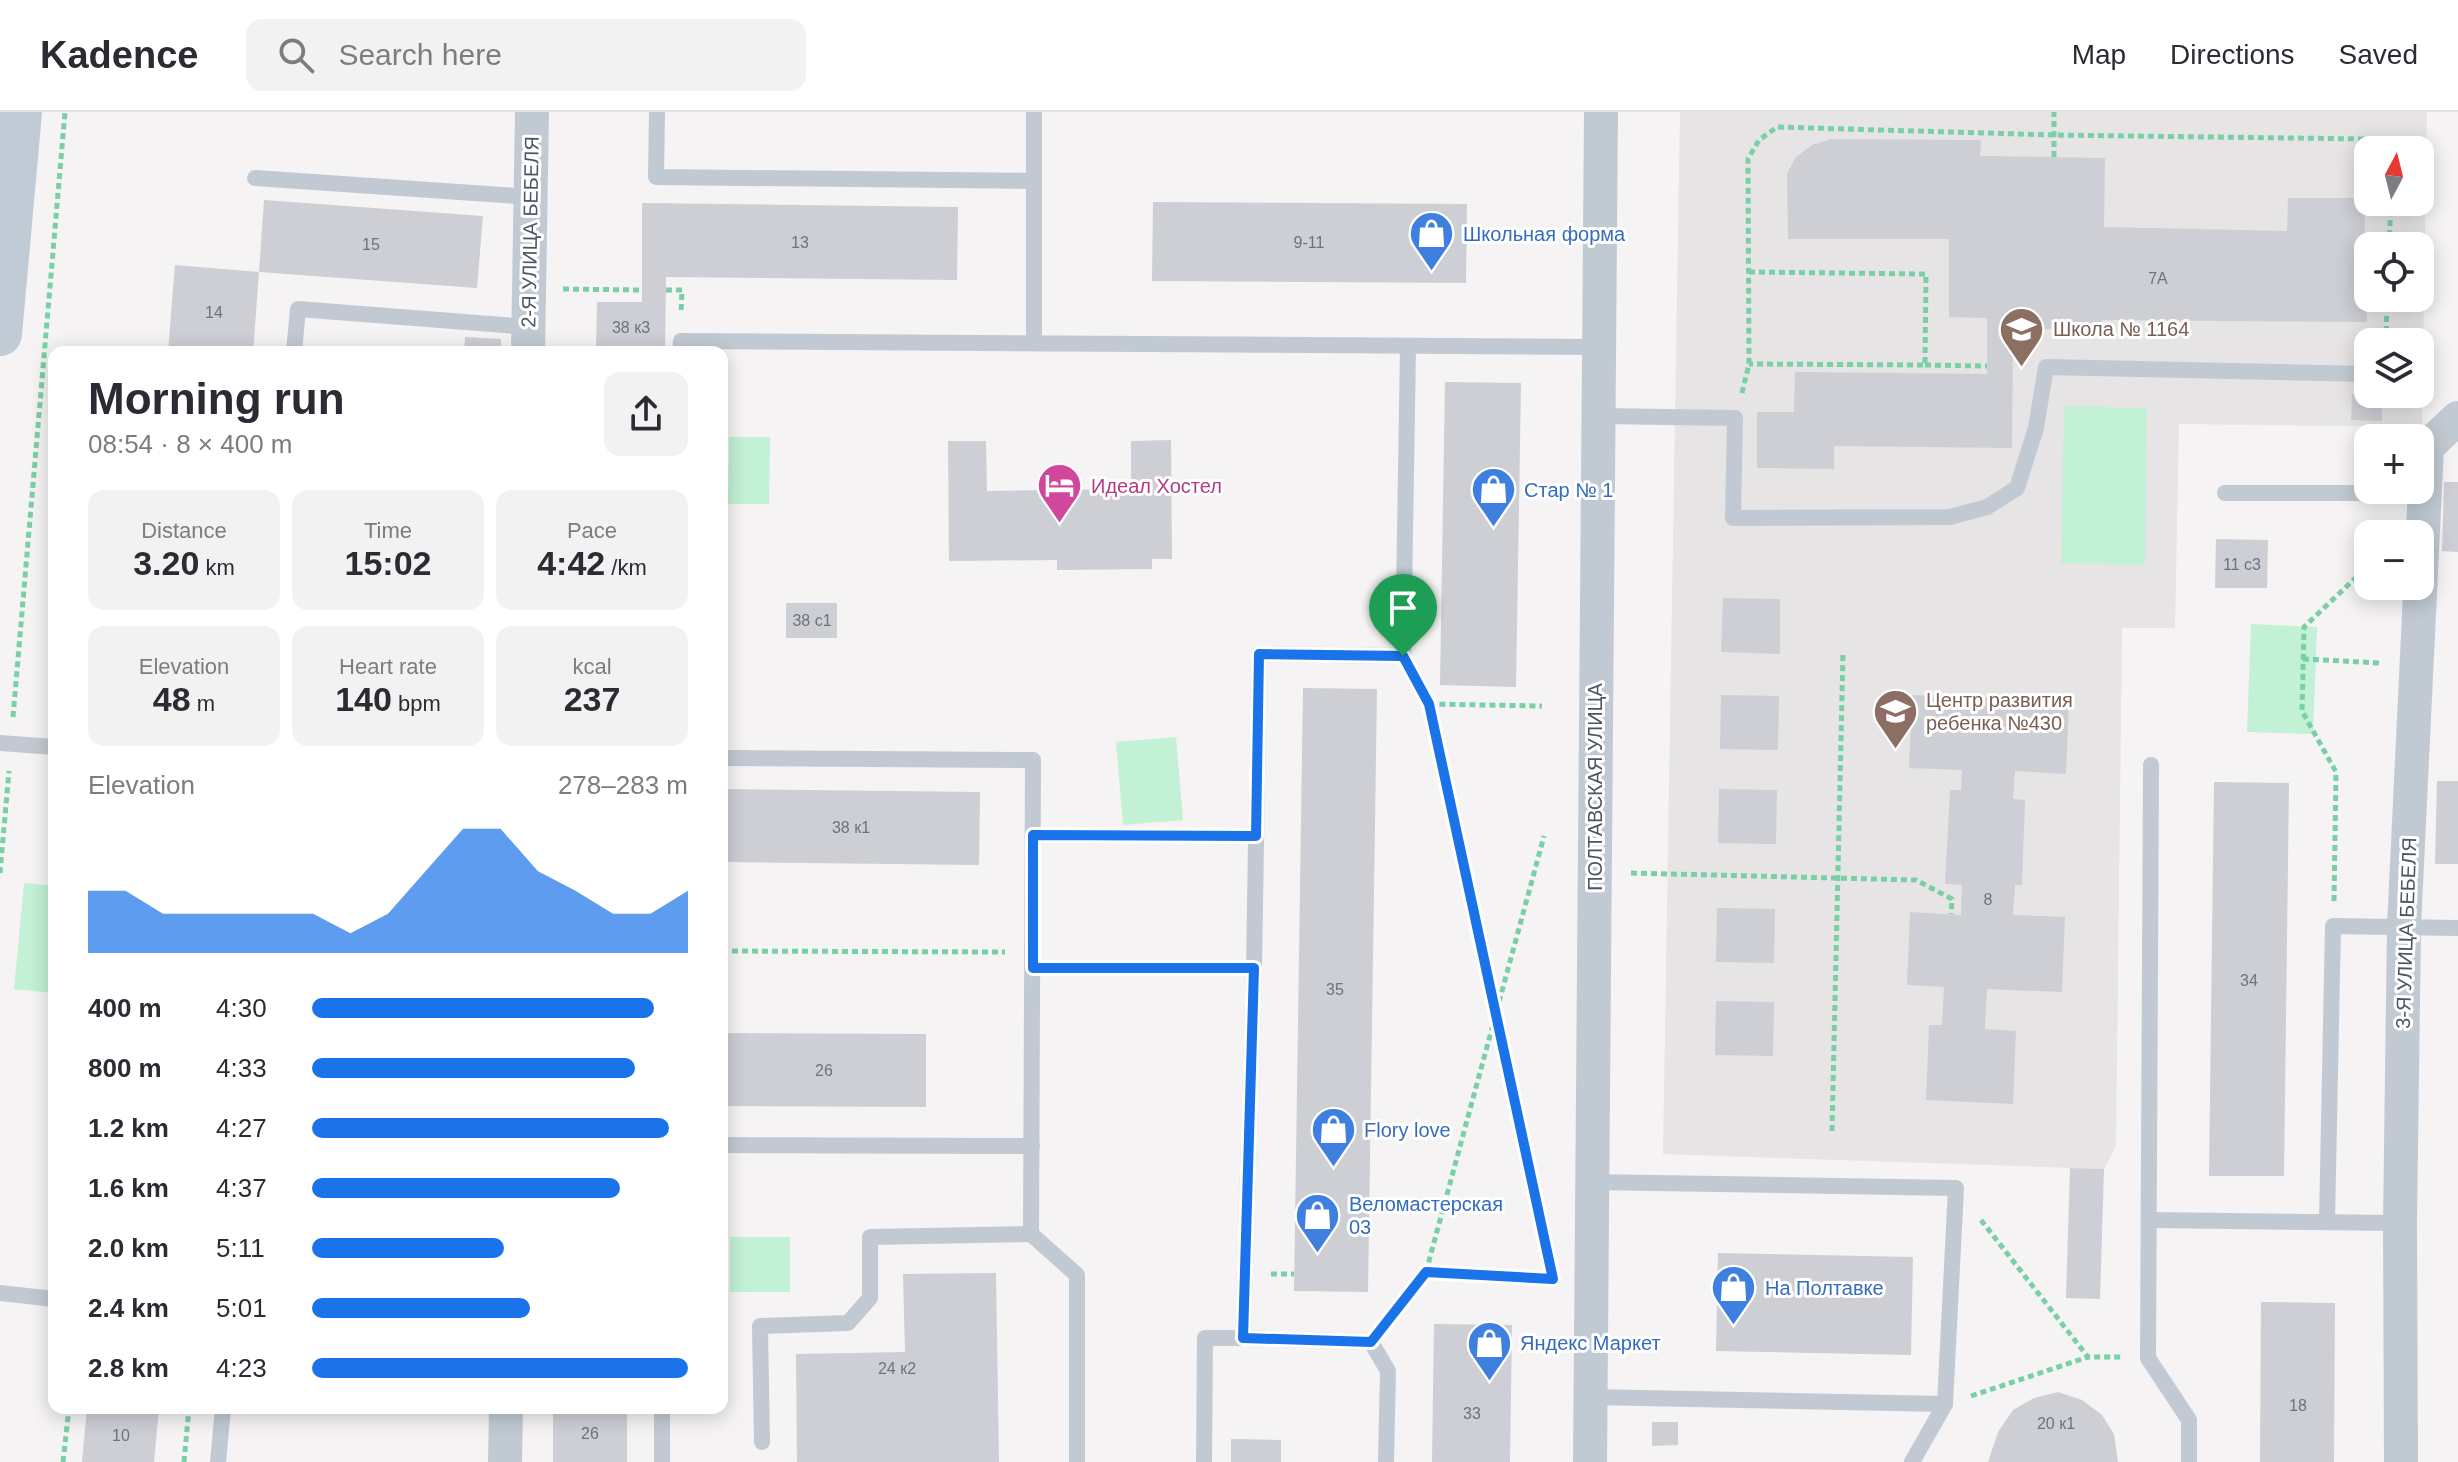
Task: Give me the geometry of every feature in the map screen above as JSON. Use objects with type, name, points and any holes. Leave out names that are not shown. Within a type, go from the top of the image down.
[{"type":"street","points":[[0,334],[20,112]]},
{"type":"street","name":"2-Я УЛИЦА БЕБЕЛЯ","points":[[528,340],[532,112]]},
{"type":"street","name":"ПОЛТАВСКАЯ УЛИЦА","points":[[1590,1462],[1601,112]]},
{"type":"street","name":"3-Я УЛИЦА БЕБЕЛЯ","points":[[2434,440],[2458,418]]},
{"type":"street","name":"3-Я УЛИЦА БЕБЕЛЯ","points":[[2401,1462],[2404,927],[2424,504]]},
{"type":"street","points":[[505,1462],[506,1414]]},
{"type":"lane","points":[[657,112],[656,177],[1034,181]]},
{"type":"lane","points":[[1034,112],[1034,343]]},
{"type":"lane","points":[[255,178],[531,197]]},
{"type":"lane","points":[[295,346],[298,309],[528,340]]},
{"type":"lane","points":[[680,346],[1034,343],[1598,347]]},
{"type":"lane","points":[[1243,1338],[1259,654],[1403,656],[1408,346]]},
{"type":"lane","points":[[1598,416],[1735,418],[1733,518],[1950,517],[1987,507],[2017,488],[2036,428],[2046,367],[2354,374]]},
{"type":"lane","points":[[2225,493],[2354,493]]},
{"type":"lane","points":[[5,743],[48,747]]},
{"type":"lane","points":[[728,758],[1033,760],[1031,1234]]},
{"type":"lane","points":[[2151,765],[2148,1358],[2189,1420],[2189,1462]]},
{"type":"lane","points":[[2327,1222],[2333,926],[2458,928]]},
{"type":"lane","points":[[728,1145],[1032,1146]]},
{"type":"lane","points":[[1592,1182],[1956,1188],[1945,1404],[1912,1462]]},
{"type":"lane","points":[[2150,1220],[2400,1223]]},
{"type":"lane","points":[[762,1442],[760,1326],[848,1323],[870,1298],[870,1237],[1031,1234],[1077,1275],[1077,1462]]},
{"type":"lane","points":[[0,1293],[48,1298]]},
{"type":"lane","points":[[1204,1462],[1205,1338],[1371,1342],[1388,1371],[1386,1462]]},
{"type":"lane","points":[[1590,1397],[1945,1404]]},
{"type":"lane","points":[[218,1462],[222,1414]]},
{"type":"lane","points":[[662,1414],[662,1462]]},
{"type":"path","points":[[0,873],[5,743],[65,112]]},
{"type":"path","points":[[2054,112],[2054,157]]},
{"type":"path","points":[[1735,418],[1749,364],[1748,159],[1759,140],[1777,127],[2354,139]]},
{"type":"path","points":[[1749,272],[1926,274],[1925,365]]},
{"type":"path","points":[[558,289],[642,290]]},
{"type":"path","points":[[666,290],[682,290],[680,346]]},
{"type":"path","points":[[1749,364],[1987,366]]},
{"type":"path","points":[[2333,926],[2336,772],[2302,711],[2304,627],[2354,579]]},
{"type":"path","points":[[1832,1131],[1843,652]]},
{"type":"path","points":[[1403,656],[1429,704],[1553,1279],[1426,1272]]},
{"type":"path","points":[[2303,659],[2417,665]]},
{"type":"path","points":[[1429,704],[1542,706]]},
{"type":"path","points":[[1033,835],[1256,836]]},
{"type":"path","points":[[1371,1342],[1426,1272],[1544,836]]},
{"type":"path","points":[[1666,874],[1916,880],[1952,899],[1951,914]]},
{"type":"path","points":[[728,951],[1254,968]]},
{"type":"path","points":[[1956,1188],[2088,1357]]},
{"type":"path","points":[[1945,1404],[2088,1357],[2148,1358]]},
{"type":"path","points":[[63,1462],[68,1414]]},
{"type":"path","points":[[184,1462],[188,1414]]},
{"type":"shaded area","points":[[1680,112],[2427,112],[2427,136],[2354,136],[2354,216],[2425,216],[2425,232],[2354,232],[2354,312],[2424,312],[2424,328],[2354,328],[2354,408],[2422,408],[2422,424],[2179,424],[2175,628],[2122,628],[2116,1146],[2104,1169],[1663,1154]]},
{"type":"green space","points":[[2064,406],[2147,408],[2145,565],[2061,563]]},
{"type":"green space","points":[[729,437],[770,437],[769,504],[728,504]]},
{"type":"green space","points":[[2251,624],[2317,627],[2313,734],[2247,732]]},
{"type":"green space","points":[[1176,737],[1183,820],[1123,825],[1116,742]]},
{"type":"green space","points":[[24,883],[48,885],[48,992],[14,989]]},
{"type":"green space","points":[[730,1237],[790,1237],[790,1292],[730,1292]]},
{"type":"building","points":[[1831,139],[1981,140],[1980,156],[2105,158],[2104,227],[2287,231],[2288,198],[2354,198],[2354,216],[2364,216],[2365,232],[2354,232],[2354,312],[2367,312],[2367,322],[2102,320],[2102,330],[2035,329],[2035,318],[2013,318],[2012,448],[1834,446],[1834,469],[1757,468],[1757,412],[1794,412],[1795,372],[1987,374],[1987,318],[1949,317],[1949,239],[1788,239],[1787,174],[1795,158],[1812,145]]},
{"type":"building","points":[[264,200],[483,216],[477,288],[259,272]]},
{"type":"building","points":[[1153,202],[1467,204],[1466,283],[1152,281]]},
{"type":"building","points":[[642,203],[958,207],[957,280],[666,277],[665,346],[596,346],[597,302],[642,302]]},
{"type":"building","points":[[175,265],[259,272],[253,346],[168,346]]},
{"type":"building","points":[[465,337],[501,339],[501,346],[464,346]]},
{"type":"building","points":[[1445,382],[1521,383],[1516,687],[1440,685]]},
{"type":"building","points":[[2352,394],[2354,408],[2382,408],[2382,421],[2351,420]]},
{"type":"building","name":"Идеал Хостел","points":[[1171,440],[1172,559],[1152,559],[1152,569],[1057,570],[1057,560],[949,561],[948,441],[986,441],[987,491],[1131,489],[1131,441]]},
{"type":"building","points":[[2444,482],[2458,482],[2458,552],[2442,551]]},
{"type":"building","points":[[2216,539],[2268,540],[2267,588],[2215,588]]},
{"type":"building","points":[[1723,598],[1780,599],[1780,654],[1721,652]]},
{"type":"building","points":[[786,603],[837,603],[837,638],[786,638]]},
{"type":"building","points":[[1303,688],[1377,689],[1368,1292],[1294,1291]]},
{"type":"building","points":[[1721,695],[1779,696],[1778,750],[1720,749]]},
{"type":"building","points":[[1912,695],[2069,701],[2066,774],[2015,771],[2013,799],[2025,800],[2022,885],[2015,885],[2013,915],[2065,917],[2062,992],[1987,989],[1985,1029],[2016,1031],[2013,1104],[1926,1100],[1929,1025],[1942,1025],[1944,987],[1907,985],[1910,912],[1961,915],[1962,885],[1945,884],[1950,790],[1961,790],[1962,770],[1909,768]]},
{"type":"building","points":[[2437,781],[2458,781],[2458,864],[2435,864]]},
{"type":"building","points":[[2214,782],[2289,783],[2284,1176],[2209,1176]]},
{"type":"building","points":[[728,789],[980,792],[979,865],[728,862]]},
{"type":"building","points":[[1719,789],[1777,790],[1776,844],[1718,843]]},
{"type":"building","points":[[1717,908],[1775,909],[1774,963],[1716,962]]},
{"type":"building","points":[[1716,1001],[1774,1002],[1773,1056],[1715,1055]]},
{"type":"building","points":[[728,1033],[926,1034],[926,1107],[728,1106]]},
{"type":"building","points":[[2070,1168],[2104,1169],[2100,1299],[2066,1298]]},
{"type":"building","points":[[1718,1253],[1913,1257],[1911,1355],[1716,1351]]},
{"type":"building","points":[[996,1273],[999,1462],[797,1462],[796,1354],[905,1352],[903,1274]]},
{"type":"building","points":[[2261,1302],[2335,1303],[2334,1462],[2260,1462]]},
{"type":"building","points":[[1434,1324],[1512,1325],[1510,1462],[1432,1462]]},
{"type":"building","points":[[2058,1392],[2082,1400],[2102,1415],[2114,1434],[2118,1462],[1988,1462],[1998,1432],[2013,1410],[2034,1398]]},
{"type":"building","points":[[86,1414],[158,1414],[154,1462],[82,1462]]},
{"type":"building","points":[[553,1414],[627,1414],[627,1462],[553,1462]]},
{"type":"building","points":[[1652,1422],[1678,1422],[1678,1445],[1652,1446]]},
{"type":"building","points":[[1231,1439],[1281,1440],[1281,1462],[1231,1462]]},
{"type":"place","name":"Школьная форма","points":[[1432,273]]},
{"type":"place","name":"Школа № 1164","points":[[2022,368]]},
{"type":"place","name":"Идеал Хостел","points":[[1060,525]]},
{"type":"place","name":"Стар № 1","points":[[1493,529]]},
{"type":"place","name":"Центр развития ребенка №430","points":[[1895,750]]},
{"type":"place","name":"Flory love","points":[[1333,1169]]},
{"type":"place","name":"Веломастерская 03","points":[[1318,1255]]},
{"type":"place","name":"На Полтавке","points":[[1734,1327]]},
{"type":"place","name":"Яндекс Маркет","points":[[1489,1382]]},
{"type":"route","points":[[1259,654],[1403,656],[1429,704],[1553,1279],[1426,1272],[1371,1342],[1243,1338],[1254,968],[1033,968],[1033,835],[1256,836],[1259,654]]}]
